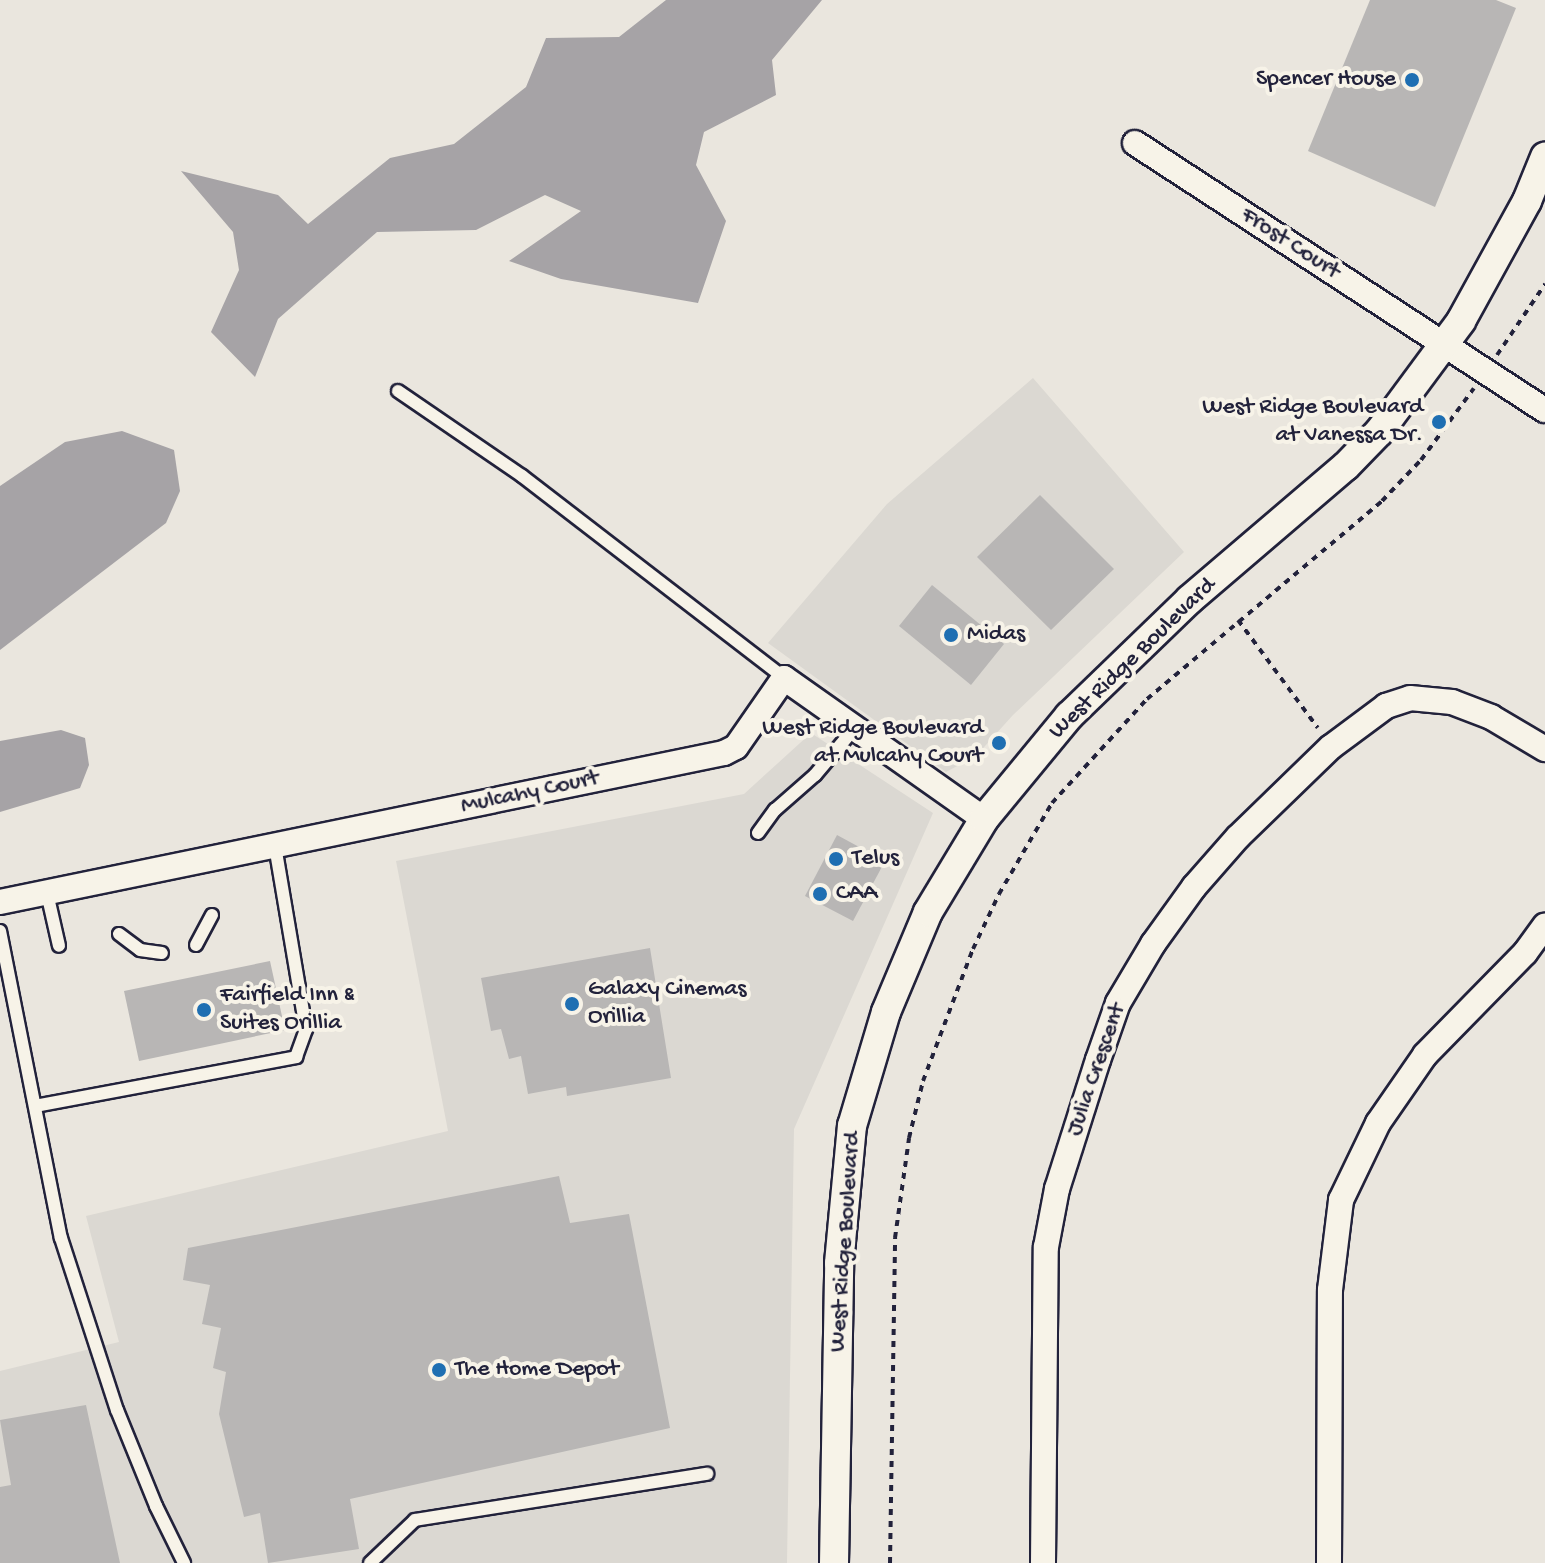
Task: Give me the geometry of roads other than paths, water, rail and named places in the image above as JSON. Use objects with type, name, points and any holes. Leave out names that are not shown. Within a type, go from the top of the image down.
[{"type":"street","name":"Frost Court","points":[[1135,143],[1545,410]]},
{"type":"street","name":"West Ridge Boulevard","points":[[834,1563],[839,1263],[852,1126],[886,1012],[928,912],[984,819],[1084,700],[1189,600],[1346,466],[1379,432],[1446,345],[1493,267],[1545,157]]},
{"type":"street","points":[[784,678],[984,819]]},
{"type":"street","name":"Mulcahy Court","points":[[0,902],[724,753],[736,747],[784,678]]},
{"type":"street","name":"Julia Crescent","points":[[1043,1563],[1046,1247],[1057,1189],[1118,1003],[1153,944],[1194,887],[1238,837],[1331,747],[1386,706],[1410,698],[1452,702],[1491,717],[1545,749]]},
{"type":"street","points":[[1329,1563],[1330,1290],[1341,1200],[1378,1123],[1425,1055],[1525,953],[1545,925]]},
{"type":"lane","points":[[398,391],[522,476],[784,678]]},
{"type":"lane","points":[[758,833],[775,810],[815,775],[854,729]]},
{"type":"lane","points":[[35,1106],[296,1057],[306,1029],[275,846]]},
{"type":"lane","points":[[47,893],[59,946]]},
{"type":"lane","points":[[196,945],[212,915]]},
{"type":"lane","points":[[0,931],[61,1238],[104,1370],[156,1506],[184,1563]]},
{"type":"lane","points":[[119,934],[140,950],[162,953]]},
{"type":"lane","points":[[370,1563],[415,1520],[707,1474]]},
{"type":"place","name":"Spencer House","points":[[1412,80]]},
{"type":"place","name":"West Ridge Boulevard at Vanessa Dr.","points":[[1439,422]]},
{"type":"place","name":"Midas","points":[[951,635]]},
{"type":"place","name":"West Ridge Boulevard at Mulcahy Court","points":[[999,743]]},
{"type":"place","name":"Telus","points":[[836,859]]},
{"type":"place","name":"CAA","points":[[820,894]]},
{"type":"place","name":"Galaxy Cinemas Orillia","points":[[572,1004]]},
{"type":"place","name":"Fairfield Inn & Suites Orillia","points":[[204,1010]]},
{"type":"place","name":"The Home Depot","points":[[439,1370]]}]
